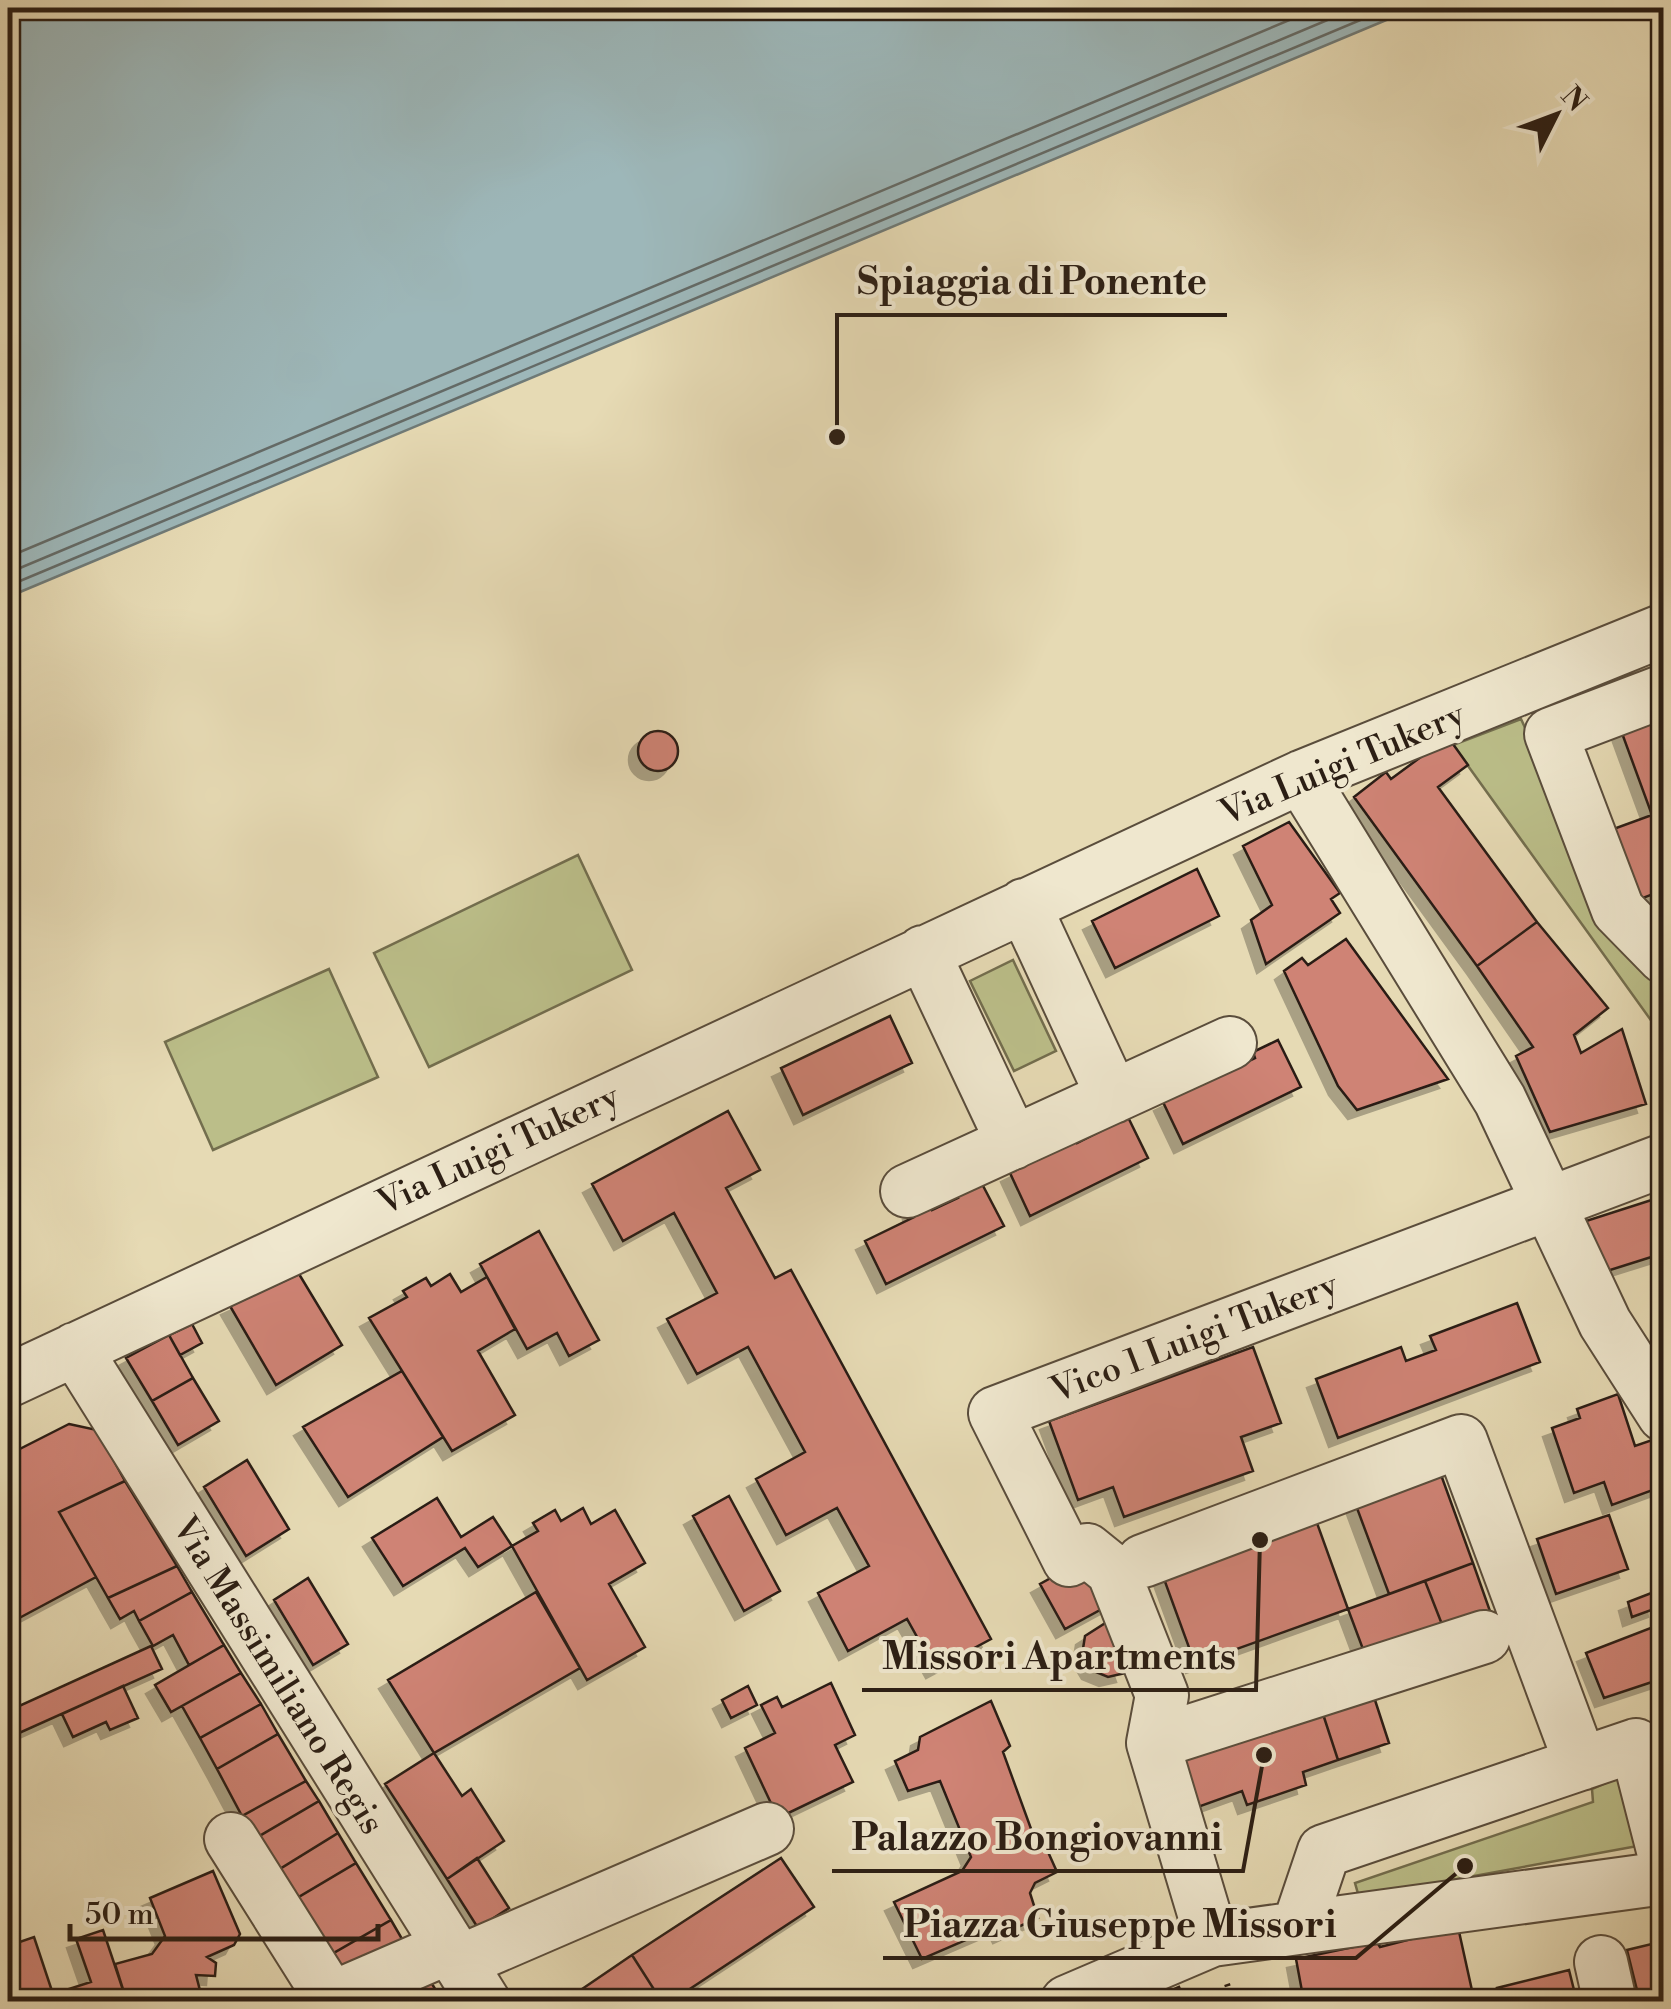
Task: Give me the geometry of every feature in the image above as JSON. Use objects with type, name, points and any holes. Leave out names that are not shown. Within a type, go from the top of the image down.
[{"type":"street","name":"Via Luigi Tukery","points":[[8,1382],[1301,777],[1664,630]]},
{"type":"street","points":[[1664,691],[1551,734],[1618,910],[1664,956]]},
{"type":"street","points":[[1301,777],[1500,1100],[1605,1324],[1664,1415]]},
{"type":"street","points":[[1024,906],[1113,1097]]},
{"type":"street","points":[[923,952],[1013,1142]]},
{"type":"street","points":[[908,1191],[1230,1043]]},
{"type":"street","name":"Vico 1 Luigi Tukery","points":[[1154,1743],[1162,1696],[1113,1571],[1087,1550],[1068,1560],[995,1413],[1664,1160]]},
{"type":"street","name":"Via Massimiliano Regis","points":[[75,1349],[464,1970]]},
{"type":"street","points":[[1143,1561],[1462,1441],[1581,1764]]},
{"type":"street","points":[[1212,1940],[1154,1743],[1484,1637]]},
{"type":"street","points":[[1298,1928],[1324,1851],[1636,1745],[1664,1854]]},
{"type":"street","points":[[231,1839],[327,2000],[464,1970],[766,1829]]},
{"type":"street","points":[[1067,2002],[1212,1940],[1664,1878]]},
{"type":"green space","points":[[1521,719],[1623,939],[1663,975],[1663,1037],[1453,745]]},
{"type":"green space","points":[[578,855],[632,970],[429,1067],[374,953]]},
{"type":"green space","points":[[1013,960],[1056,1051],[1014,1071],[970,981]]},
{"type":"green space","points":[[329,969],[378,1077],[213,1150],[165,1042]]},
{"type":"green space","points":[[1626,1774],[1643,1845],[1359,1897],[1355,1883],[1593,1802],[1592,1789]]},
{"type":"water","points":[[8,8],[1415,8],[8,597]]},
{"type":"building","points":[[1664,709],[1664,890],[1622,906],[1597,835],[1652,815],[1619,725]]},
{"type":"building","points":[[658,731],[672,737],[678,751],[672,765],[658,771],[644,765],[638,751],[644,737]]},
{"type":"building","points":[[1448,737],[1468,765],[1438,787],[1537,922],[1477,966],[1354,797],[1386,772],[1391,779]]},
{"type":"building","points":[[1289,822],[1340,893],[1331,899],[1340,913],[1266,964],[1251,920],[1272,905],[1243,846]]},
{"type":"building","points":[[1197,869],[1219,916],[1115,968],[1092,921]]},
{"type":"building","points":[[1537,922],[1608,1008],[1574,1035],[1581,1053],[1622,1029],[1646,1104],[1550,1132],[1516,1056],[1533,1047],[1477,966]]},
{"type":"building","points":[[1346,939],[1448,1079],[1357,1110],[1338,1086],[1284,971],[1302,958],[1308,965]]},
{"type":"building","points":[[890,1016],[912,1063],[803,1115],[781,1068]]},
{"type":"building","points":[[1278,1040],[1301,1087],[1183,1144],[1163,1102],[1255,1058],[1253,1052]]},
{"type":"building","points":[[728,1111],[760,1170],[726,1188],[775,1278],[791,1270],[991,1639],[935,1669],[907,1619],[848,1651],[818,1593],[869,1566],[837,1508],[786,1535],[756,1479],[805,1452],[748,1347],[697,1374],[667,1319],[717,1293],[674,1213],[623,1241],[592,1184]]},
{"type":"building","points":[[1125,1111],[1148,1158],[1030,1216],[1010,1173],[1059,1149],[1073,1135],[1077,1143],[1103,1130]]},
{"type":"building","points":[[980,1180],[1004,1226],[886,1284],[865,1241],[914,1217],[912,1211],[929,1203],[932,1210],[958,1198],[955,1192]]},
{"type":"building","points":[[1664,1196],[1664,1253],[1607,1271],[1583,1222]]},
{"type":"building","points":[[539,1231],[599,1340],[569,1356],[557,1333],[527,1349],[480,1264]]},
{"type":"building","points":[[299,1274],[342,1345],[276,1385],[230,1306]]},
{"type":"building","points":[[450,1274],[461,1292],[487,1277],[515,1329],[478,1351],[515,1415],[452,1451],[369,1318],[407,1297],[403,1291],[426,1278],[431,1286]]},
{"type":"building","points":[[1517,1303],[1540,1362],[1338,1438],[1316,1379],[1401,1347],[1406,1361],[1436,1350],[1430,1336]]},
{"type":"building","points":[[192,1324],[202,1343],[180,1355],[169,1335]]},
{"type":"building","points":[[169,1335],[193,1378],[152,1401],[126,1358]]},
{"type":"building","points":[[1253,1347],[1281,1423],[1241,1437],[1253,1471],[1124,1517],[1113,1487],[1078,1500],[1049,1421]]},
{"type":"building","points":[[402,1371],[443,1437],[348,1497],[303,1427]]},
{"type":"building","points":[[193,1378],[219,1421],[178,1445],[152,1401]]},
{"type":"building","points":[[1618,1394],[1635,1446],[1658,1438],[1664,1454],[1664,1486],[1612,1505],[1604,1482],[1574,1493],[1552,1428],[1580,1418],[1577,1409]]},
{"type":"building","points":[[69,1424],[97,1430],[125,1481],[59,1512],[96,1577],[8,1624],[8,1455]]},
{"type":"building","points":[[247,1460],[289,1529],[246,1556],[204,1487]]},
{"type":"building","points":[[1436,1461],[1473,1563],[1389,1594],[1351,1492]]},
{"type":"building","points":[[125,1481],[177,1566],[108,1598],[59,1512]]},
{"type":"building","points":[[729,1496],[780,1591],[744,1611],[693,1516]]},
{"type":"building","points":[[437,1498],[461,1537],[493,1517],[512,1546],[478,1567],[465,1548],[403,1586],[372,1538]]},
{"type":"building","points":[[583,1508],[591,1524],[615,1510],[645,1563],[609,1584],[645,1647],[587,1680],[512,1546],[538,1531],[533,1523],[555,1510],[561,1521]]},
{"type":"building","points":[[1313,1512],[1348,1609],[1195,1664],[1160,1568]]},
{"type":"building","points":[[1609,1515],[1628,1569],[1556,1594],[1537,1539]]},
{"type":"building","points":[[1087,1558],[1111,1604],[1065,1629],[1040,1584]]},
{"type":"building","points":[[1473,1563],[1491,1614],[1445,1632],[1425,1581]]},
{"type":"building","points":[[177,1566],[192,1592],[139,1621],[134,1611],[120,1619],[108,1598]]},
{"type":"building","points":[[308,1578],[348,1644],[313,1665],[274,1600]]},
{"type":"building","points":[[1425,1581],[1445,1632],[1367,1660],[1348,1609]]},
{"type":"building","points":[[192,1592],[224,1645],[189,1665],[173,1635],[153,1646],[139,1621]]},
{"type":"building","points":[[536,1592],[580,1668],[434,1753],[388,1680]]},
{"type":"building","points":[[1654,1592],[1657,1608],[1632,1617],[1628,1602]]},
{"type":"building","points":[[1107,1622],[1125,1673],[1108,1677],[1091,1670],[1082,1655],[1085,1636]]},
{"type":"building","points":[[1661,1624],[1664,1678],[1604,1698],[1586,1653]]},
{"type":"building","points":[[224,1645],[241,1673],[171,1712],[155,1685]]},
{"type":"building","points":[[151,1646],[162,1669],[8,1738],[8,1711]]},
{"type":"building","points":[[241,1673],[261,1704],[200,1738],[182,1706]]},
{"type":"building","points":[[831,1683],[855,1735],[835,1745],[853,1782],[778,1818],[745,1748],[775,1733],[761,1705],[777,1697],[782,1707]]},
{"type":"building","points":[[123,1686],[138,1718],[110,1730],[106,1722],[73,1737],[62,1714]]},
{"type":"building","points":[[748,1686],[757,1705],[731,1718],[722,1700]]},
{"type":"building","points":[[1373,1694],[1389,1743],[1338,1760],[1322,1711]]},
{"type":"building","points":[[991,1701],[1010,1746],[1003,1752],[1034,1837],[1040,1834],[1057,1872],[1035,1883],[1030,1893],[1038,1918],[1002,1934],[998,1926],[922,1959],[894,1902],[962,1871],[971,1857],[940,1781],[908,1791],[895,1761],[918,1750],[920,1737]]},
{"type":"building","points":[[261,1704],[278,1734],[217,1769],[200,1738]]},
{"type":"building","points":[[1322,1711],[1338,1760],[1303,1772],[1306,1785],[1247,1805],[1242,1791],[1198,1807],[1182,1759]]},
{"type":"building","points":[[278,1734],[306,1781],[242,1816],[217,1769]]},
{"type":"building","points":[[434,1753],[462,1796],[471,1789],[504,1841],[447,1879],[385,1784]]},
{"type":"building","points":[[306,1781],[319,1801],[256,1838],[242,1816]]},
{"type":"building","points":[[319,1801],[338,1833],[275,1872],[256,1838]]},
{"type":"building","points":[[338,1833],[356,1863],[292,1901],[275,1872]]},
{"type":"building","points":[[477,1858],[509,1908],[478,1928],[447,1879]]},
{"type":"building","points":[[781,1858],[814,1907],[670,2002],[662,2002],[632,1955]]},
{"type":"building","points":[[356,1863],[391,1920],[325,1958],[292,1901]]},
{"type":"building","points":[[213,1871],[240,1934],[234,1945],[207,1957],[216,1963],[215,1976],[196,1975],[203,2002],[127,2002],[115,1964],[152,1954],[165,1936],[150,1898]]},
{"type":"building","points":[[391,1920],[409,1951],[341,1985],[325,1958]]},
{"type":"building","points":[[1458,1927],[1473,1995],[1449,2002],[1304,2002],[1296,1959],[1377,1942],[1380,1947]]},
{"type":"building","points":[[103,1930],[127,2002],[56,2002],[53,1994],[91,1982],[76,1939]]},
{"type":"building","points":[[34,1937],[56,2002],[16,2002],[8,1978],[8,1946]]},
{"type":"building","points":[[1664,1941],[1664,2002],[1640,2002],[1627,1950]]},
{"type":"building","points":[[632,1955],[662,2002],[563,2002]]},
{"type":"building","points":[[1569,1970],[1577,2002],[1501,2002],[1497,1988]]},
{"type":"building","points":[[426,1974],[443,2002],[361,2002]]},
{"type":"building","points":[[1179,1987],[1186,2002],[1145,2002]]},
{"type":"place","name":"Spiaggia di Ponente","points":[[837,437]]},
{"type":"place","name":"Missori Apartments","points":[[1260,1540]]},
{"type":"place","name":"Palazzo Bongiovanni","points":[[1264,1755]]},
{"type":"place","name":"Piazza Giuseppe Missori","points":[[1465,1866]]}]
